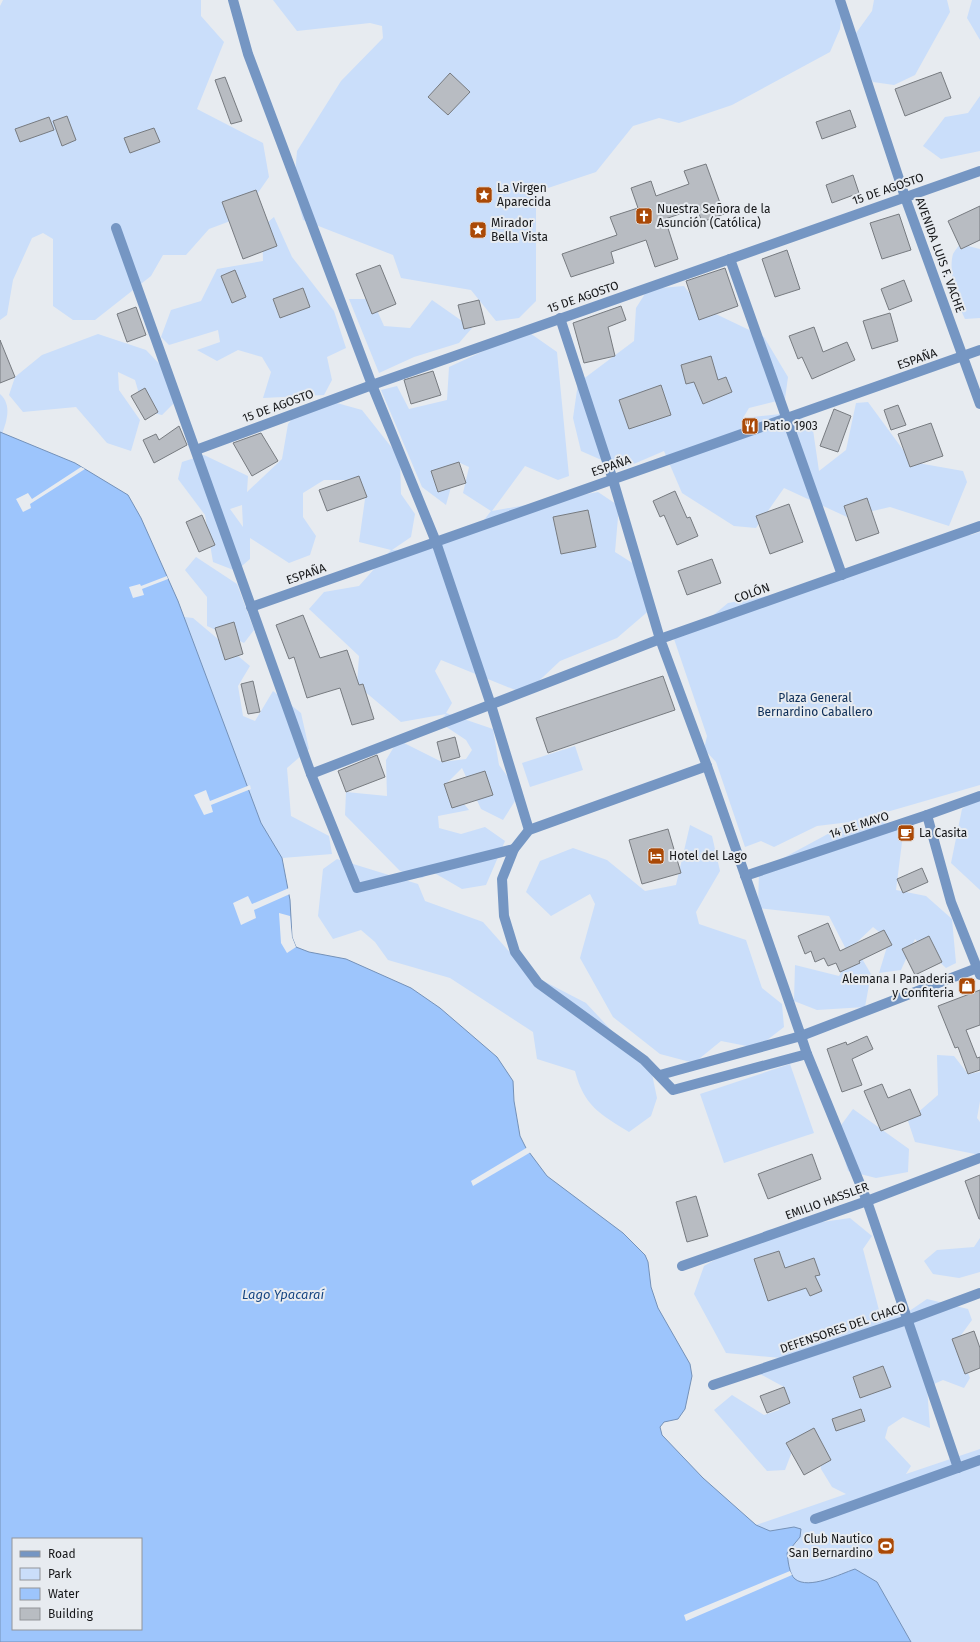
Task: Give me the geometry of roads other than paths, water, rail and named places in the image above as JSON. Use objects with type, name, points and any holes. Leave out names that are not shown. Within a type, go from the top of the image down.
[{"type":"street","points":[[233,0],[248,54],[372,385],[436,542],[491,705],[530,830]]},
{"type":"street","name":"AVENIDA LUIS F. VACHE","points":[[840,0],[905,197],[980,404]]},
{"type":"street","name":"15 DE AGOSTO","points":[[196,450],[560,318],[980,171]]},
{"type":"street","points":[[116,228],[311,774],[357,888],[514,849]]},
{"type":"street","points":[[730,259],[842,574]]},
{"type":"street","points":[[560,318],[613,480],[660,639],[707,766],[807,1054],[867,1201],[958,1468]]},
{"type":"street","name":"ESPAÑA","points":[[251,607],[980,350]]},
{"type":"street","name":"COLÓN","points":[[311,774],[660,639],[980,526]]},
{"type":"street","points":[[707,766],[530,830],[514,849],[502,879],[504,916],[515,952],[538,983],[644,1060],[673,1090],[807,1054]]},
{"type":"street","name":"14 DE MAYO","points":[[745,876],[928,816],[980,796]]},
{"type":"street","points":[[660,1075],[801,1036],[979,970],[951,902],[928,816]]},
{"type":"street","name":"EMILIO HASSLER","points":[[682,1266],[867,1201],[980,1158]]},
{"type":"street","name":"DEFENSORES DEL CHACO","points":[[713,1385],[907,1320],[980,1293]]},
{"type":"street","points":[[815,1519],[980,1460]]},
{"type":"water","name":"Lago Ypacaraí","points":[[0,432],[75,463],[128,495],[141,518],[178,601],[261,823],[282,858],[290,900],[292,937],[296,947],[309,952],[346,959],[411,988],[440,1008],[497,1057],[513,1081],[514,1101],[520,1136],[526,1148],[547,1176],[623,1233],[645,1255],[648,1262],[651,1287],[658,1308],[690,1364],[692,1376],[685,1409],[678,1419],[664,1422],[660,1427],[662,1435],[703,1478],[756,1525],[770,1531],[794,1527],[801,1529],[800,1537],[787,1553],[790,1570],[795,1579],[808,1583],[816,1582],[855,1569],[877,1582],[911,1642],[0,1642]]},
{"type":"place","name":"La Virgen Aparecida","points":[[484,195]]},
{"type":"place","name":"Nuestra Señora de la Asunción (Católica)","points":[[644,216]]},
{"type":"place","name":"Mirador Bella Vista","points":[[478,230]]},
{"type":"place","name":"Patio 1903","points":[[750,426]]},
{"type":"place","name":"La Casita","points":[[906,833]]},
{"type":"place","name":"Hotel del Lago","points":[[656,856]]},
{"type":"place","name":"Alemana I Panaderia y Confiteria","points":[[967,986]]},
{"type":"place","name":"Club Nautico San Bernardino","points":[[886,1546]]},
{"type":"park label","name":"Plaza General Bernardino Caballero","points":[[815,705]]}]
